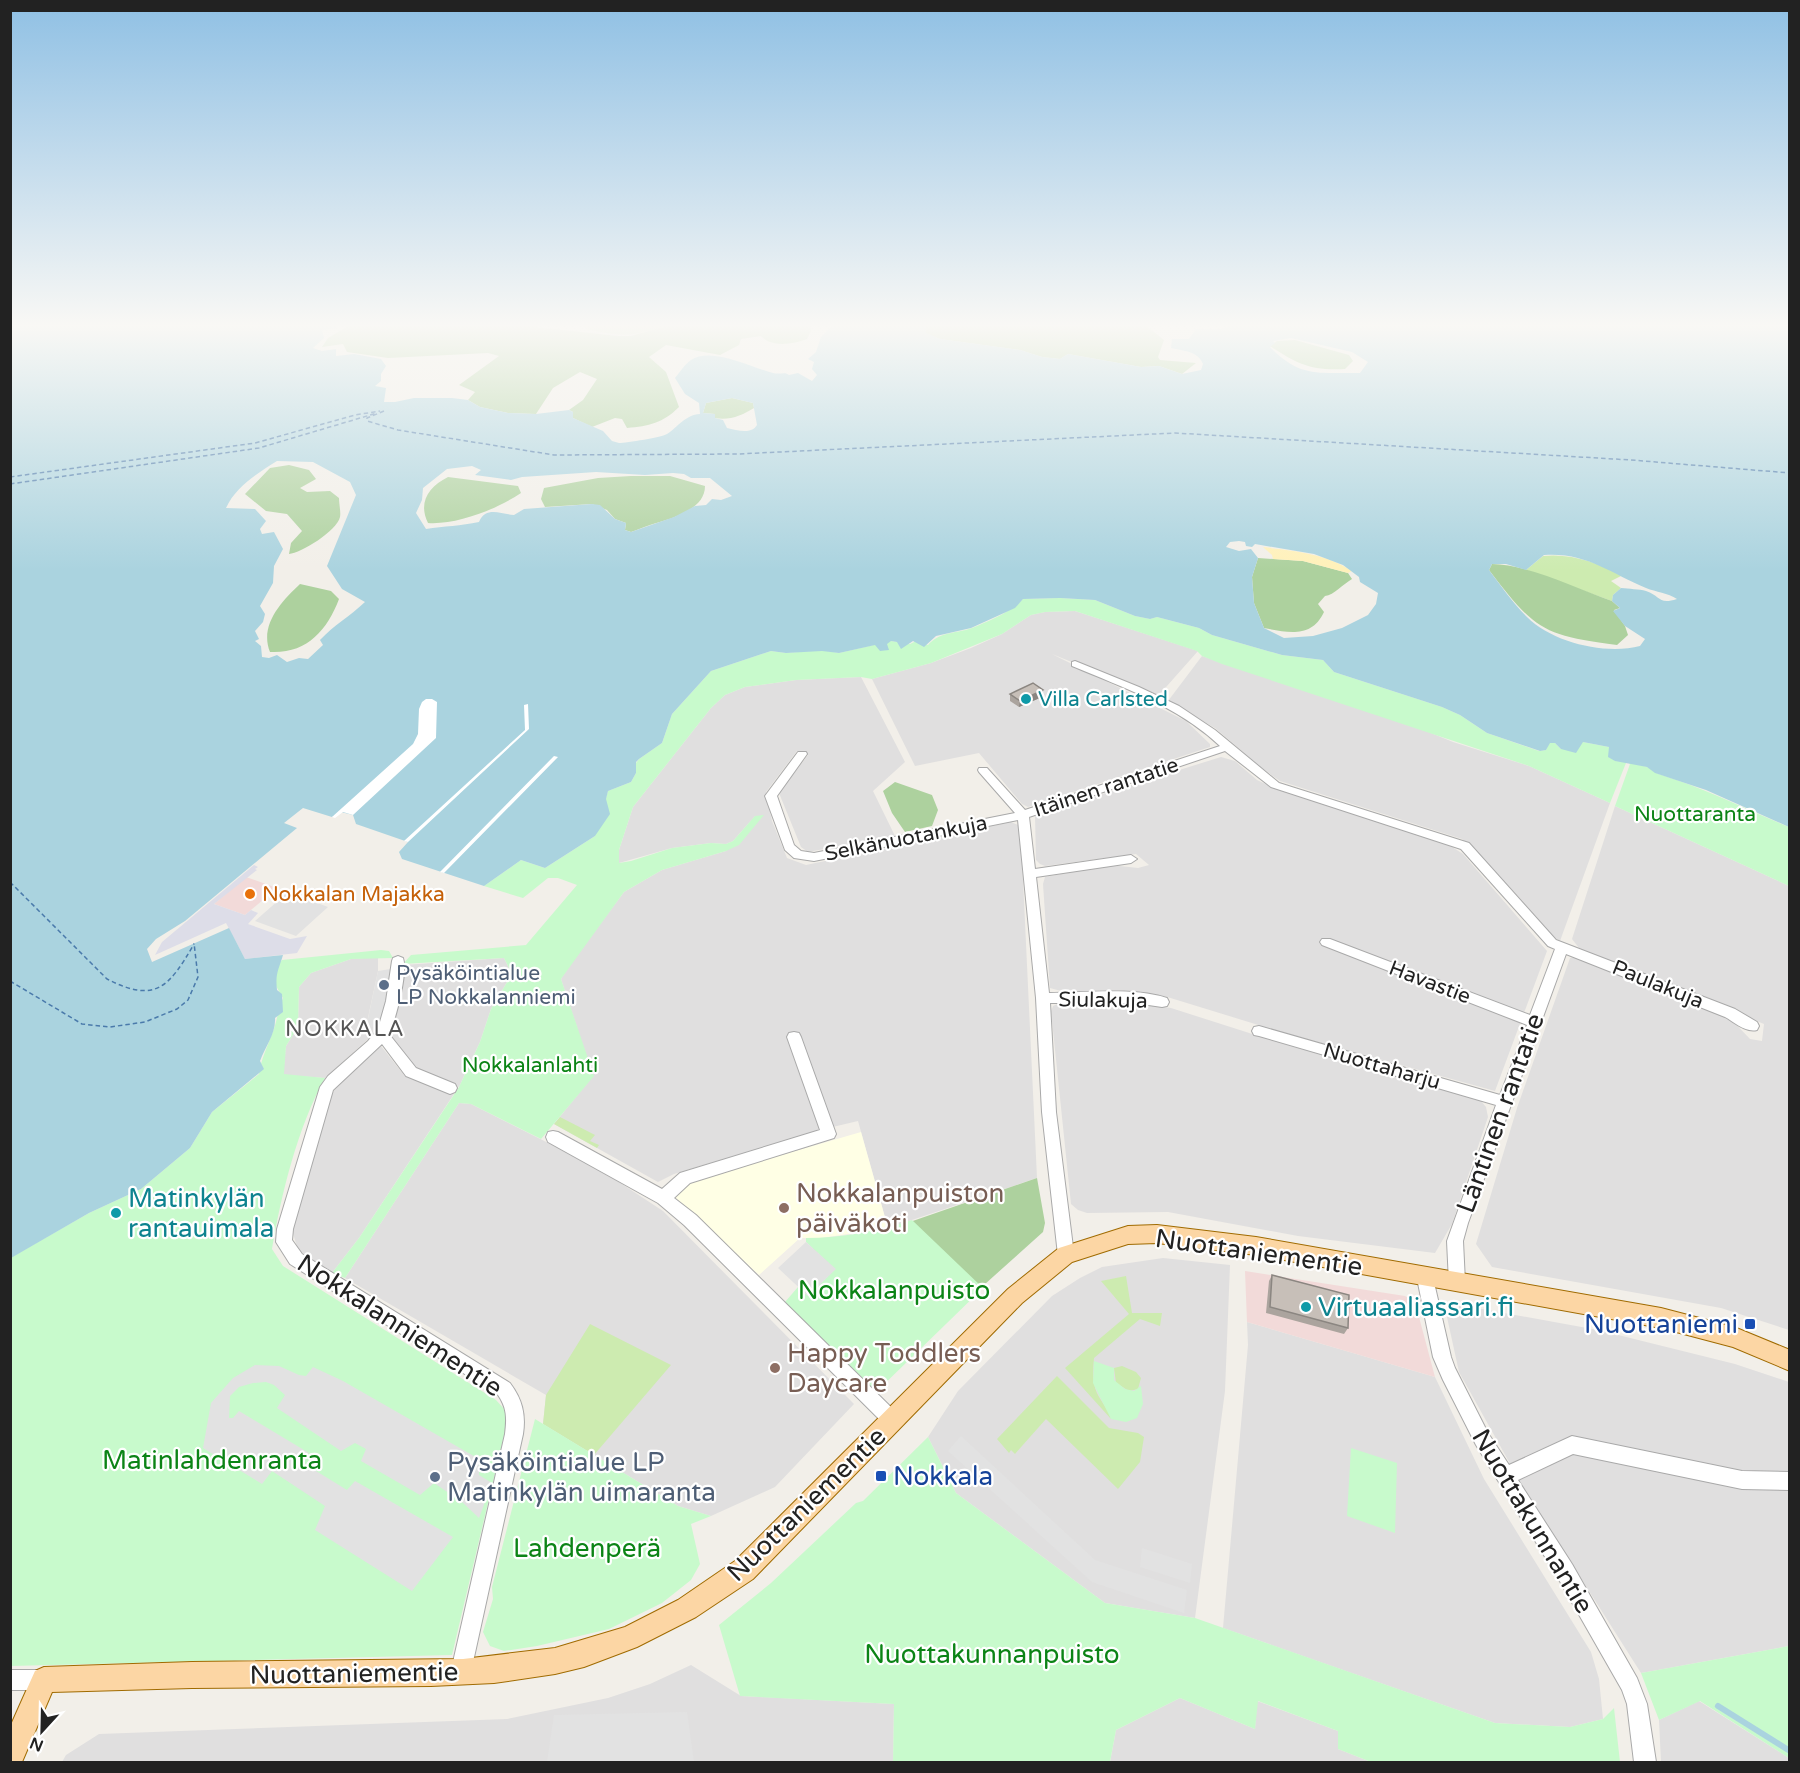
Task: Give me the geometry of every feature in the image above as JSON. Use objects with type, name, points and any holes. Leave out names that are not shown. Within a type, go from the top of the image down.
[{"type":"main road","name":"Nuottaniementie","points":[[44,1680],[461,1671],[533,1666],[583,1654],[665,1623],[703,1600],[744,1570],[1015,1296],[1066,1255],[1128,1235],[1157,1234],[1257,1246],[1425,1278],[1661,1318],[1734,1337],[1790,1361]]},
{"type":"main road","points":[[10,1760],[44,1680]]},
{"type":"street","points":[[1075,663],[1191,717],[1211,730],[1227,747],[1275,785],[1465,846],[1552,943],[1562,947]]},
{"type":"street","name":"Itäinen rantatie","points":[[1066,1255],[1049,1112],[1043,999],[1023,815],[1227,747]]},
{"type":"street","name":"Selkänuotankuja","points":[[802,754],[771,796],[789,847],[798,855],[814,857],[1023,815]]},
{"type":"street","points":[[983,770],[1023,815]]},
{"type":"street","points":[[1030,874],[1131,859]]},
{"type":"street","name":"Havastie","points":[[1326,942],[1534,1022]]},
{"type":"street","name":"Läntinen rantatie","points":[[1457,1282],[1455,1241],[1460,1223],[1562,947]]},
{"type":"street","name":"Paulakuja","points":[[1562,947],[1730,1013],[1752,1026]]},
{"type":"street","points":[[398,961],[387,1025],[380,1037],[386,1040],[411,1072],[450,1088]]},
{"type":"street","name":"Siulakuja","points":[[1043,999],[1135,998],[1162,1002]]},
{"type":"street","name":"Nuottaharju","points":[[1259,1031],[1505,1102]]},
{"type":"street","name":"Nokkalanniementie","points":[[380,1037],[339,1073],[327,1087],[285,1229],[284,1242],[296,1259],[504,1389],[514,1401],[517,1416],[514,1434],[461,1671]]},
{"type":"street","points":[[663,1198],[685,1178],[829,1134],[794,1037]]},
{"type":"street","points":[[553,1137],[663,1198],[690,1220],[892,1420]]},
{"type":"street","name":"Nuottakunnantie","points":[[1425,1278],[1442,1357],[1482,1439],[1565,1571],[1630,1685],[1637,1704],[1645,1762]]},
{"type":"street","points":[[1506,1476],[1572,1445],[1742,1480],[1789,1481]]},
{"type":"street","points":[[10,1680],[44,1680]]},
{"type":"shaded area","points":[[1075,611],[1198,651],[1159,695],[1150,694],[1052,654],[1186,721],[1210,744],[1210,747],[1028,807],[1022,804],[979,753],[915,766],[872,679],[931,663],[971,648],[1002,634],[1031,615]]},
{"type":"shaded area","points":[[1202,656],[1529,766],[1610,803],[1560,941],[1552,936],[1514,892],[1462,839],[1280,781],[1215,728],[1168,701]]},
{"type":"shaded area","points":[[861,677],[905,762],[873,791],[895,836],[808,852],[801,847],[779,793],[808,755],[797,751],[766,792],[772,821],[787,858],[806,865],[1011,822],[1018,825],[1021,837],[1037,1178],[888,1228],[858,1121],[820,1130],[674,1174],[658,1182],[554,1124],[593,1076],[561,979],[572,962],[624,892],[662,870],[726,851],[755,816],[733,841],[726,844],[711,843],[672,848],[619,863],[619,850],[633,807],[711,708],[725,695],[745,687],[796,680]]},
{"type":"shaded area","points":[[1221,757],[1235,761],[1257,780],[1276,789],[1443,841],[1463,854],[1547,951],[1495,1091],[1278,1031],[1164,996],[1061,991],[1050,988],[1043,884],[1045,877],[1111,865],[1138,868],[1149,865],[1136,854],[1045,866],[1040,864],[1036,860],[1035,815]]},
{"type":"shaded area","points":[[1615,806],[1789,886],[1789,1330],[1721,1308],[1492,1267],[1476,1244],[1517,1108],[1570,958],[1577,957],[1729,1017],[1750,1039],[1762,1041],[1764,1024],[1579,948],[1572,939]]},
{"type":"shaded area","points":[[254,865],[258,867],[255,869],[257,870],[214,904],[245,915],[251,910],[258,913],[248,924],[290,939],[307,936],[297,953],[245,959],[226,923],[155,955],[162,942]]},
{"type":"shaded area","points":[[246,877],[277,888],[245,915],[214,904]]},
{"type":"shaded area","points":[[288,892],[328,907],[296,936],[255,921]]},
{"type":"shaded area","points":[[378,957],[378,971],[366,1027],[378,1026],[378,1030],[325,1078],[283,1075],[286,1046],[298,1027],[299,987],[311,973],[351,959]]},
{"type":"shaded area","points":[[504,958],[512,974],[491,1009],[480,1042],[459,1087],[417,1074],[389,1040],[403,965]]},
{"type":"shaded area","name":"Pysäköintialue LP Nokkalanniemi","points":[[397,968],[387,1025],[366,1028],[378,971]]},
{"type":"shaded area","points":[[1060,1003],[1142,1004],[1171,1008],[1268,1039],[1481,1101],[1486,1107],[1488,1117],[1452,1224],[1435,1253],[1298,1236],[1168,1212],[1087,1213],[1078,1210],[1071,1204],[1051,1011],[1053,1006]]},
{"type":"shaded area","points":[[381,1046],[404,1075],[454,1094],[359,1238],[332,1273],[298,1250],[292,1230],[331,1096],[339,1082]]},
{"type":"shaded area","points":[[459,1103],[471,1104],[596,1167],[663,1211],[854,1404],[775,1487],[711,1516],[678,1506],[543,1424],[546,1395],[345,1278]]},
{"type":"shaded area","name":"Nokkalanpuiston päiväkoti","points":[[861,1132],[888,1228],[821,1238],[800,1238],[759,1275],[674,1196],[685,1186],[703,1178]]},
{"type":"shaded area","points":[[806,1242],[836,1269],[808,1296],[778,1268]]},
{"type":"shaded area","points":[[1163,1258],[1230,1265],[1225,1391],[1195,1618],[1105,1603],[956,1493],[928,1437],[958,1391],[1052,1296],[1102,1267]]},
{"type":"shaded area","points":[[1245,1271],[1405,1296],[1415,1302],[1435,1377],[1247,1322]]},
{"type":"shaded area","points":[[1455,1304],[1598,1330],[1735,1364],[1789,1382],[1789,1646],[1641,1673],[1523,1487],[1459,1372],[1445,1308]]},
{"type":"shaded area","points":[[1247,1322],[1435,1377],[1484,1479],[1591,1652],[1599,1679],[1603,1719],[1570,1727],[1495,1723],[1223,1628],[1248,1345]]},
{"type":"shaded area","name":"Pysäköintialue LP Matinkylän uimaranta","points":[[255,1365],[279,1366],[306,1376],[313,1367],[343,1381],[479,1459],[479,1475],[492,1483],[479,1518],[462,1502],[434,1483],[420,1495],[361,1461],[366,1449],[355,1443],[341,1451],[277,1408],[285,1395],[274,1385],[266,1382],[253,1383],[239,1387],[230,1396],[229,1418],[233,1418],[239,1411],[309,1453],[303,1463],[347,1490],[355,1481],[453,1537],[412,1591],[315,1530],[325,1506],[272,1471],[262,1484],[203,1448],[211,1403],[233,1378]]},
{"type":"shaded area","points":[[961,1436],[1095,1560],[1187,1590],[1184,1613],[1092,1582],[948,1451]]},
{"type":"shaded area","points":[[1142,1548],[1192,1564],[1190,1583],[1140,1567]]},
{"type":"shaded area","points":[[691,1665],[741,1696],[894,1704],[893,1762],[62,1762],[66,1755],[99,1734],[507,1719],[608,1698],[650,1684]]},
{"type":"shaded area","points":[[1180,1698],[1255,1729],[1257,1701],[1338,1731],[1338,1749],[1371,1762],[1110,1762],[1116,1730]]},
{"type":"shaded area","points":[[1699,1701],[1789,1758],[1789,1762],[1661,1762],[1659,1720]]},
{"type":"shaded area","points":[[687,1712],[694,1762],[547,1762],[554,1715]]},
{"type":"green space","points":[[478,406],[541,406],[536,414],[508,413]]},
{"type":"green space","points":[[575,406],[679,407],[655,423],[627,428],[622,419],[615,418],[592,427],[573,418],[573,412],[569,410]]},
{"type":"green space","points":[[705,406],[754,406],[754,408],[741,415],[725,419],[715,418],[715,414],[703,413]]},
{"type":"green space","points":[[289,465],[309,470],[316,479],[300,488],[307,492],[330,491],[339,498],[340,517],[326,535],[310,546],[289,554],[291,543],[302,531],[287,514],[266,511],[245,494],[270,468]]},
{"type":"green space","points":[[670,476],[705,486],[699,502],[685,513],[631,532],[625,530],[626,523],[615,519],[607,510],[592,504],[545,507],[541,499],[544,488],[598,478]]},
{"type":"green space","points":[[448,477],[518,486],[521,493],[500,505],[464,519],[428,523],[424,509],[427,496],[435,486]]},
{"type":"green space","points":[[1543,556],[1564,556],[1604,567],[1623,575],[1611,581],[1621,588],[1613,595],[1612,601],[1526,570]]},
{"type":"green space","points":[[1258,558],[1303,561],[1348,573],[1352,579],[1332,594],[1325,596],[1318,604],[1324,612],[1313,626],[1306,630],[1291,632],[1264,628],[1254,603],[1252,577]]},
{"type":"green space","points":[[1492,564],[1521,568],[1612,601],[1620,608],[1614,610],[1628,635],[1617,645],[1572,638],[1542,626],[1518,606],[1505,590],[1489,570]]},
{"type":"green space","points":[[300,584],[331,591],[339,599],[334,611],[314,638],[304,645],[283,652],[270,652],[267,642],[270,623],[286,598]]},
{"type":"green space","name":"Nokkalanlahti","points":[[1023,599],[1095,600],[1135,616],[1150,619],[1157,617],[1199,628],[1212,635],[1282,655],[1323,660],[1334,672],[1442,707],[1460,715],[1487,733],[1539,751],[1546,750],[1549,743],[1555,743],[1561,749],[1583,742],[1609,747],[1615,761],[1628,762],[1610,803],[1529,766],[1222,664],[1202,656],[1197,651],[1075,611],[1031,615],[1002,634],[931,663],[872,679],[861,677],[796,680],[745,687],[725,695],[711,708],[633,807],[619,850],[619,863],[672,848],[711,843],[726,844],[733,841],[755,816],[764,815],[739,845],[662,870],[624,892],[561,979],[594,1076],[541,1139],[471,1104],[459,1103],[345,1278],[332,1273],[359,1238],[459,1087],[480,1042],[491,1009],[512,974],[504,958],[403,964],[411,955],[526,945],[577,885],[558,878],[548,878],[523,898],[484,886],[521,860],[545,868],[595,836],[608,791],[631,782],[636,773],[636,763],[662,743],[672,714],[711,671],[771,651],[786,653],[822,650],[839,653],[891,641],[910,644],[916,641],[928,645],[938,637],[972,628],[992,619]]},
{"type":"green space","name":"Nuottaranta","points":[[1628,762],[1708,792],[1789,827],[1789,886],[1615,806],[1630,764]]},
{"type":"green space","points":[[895,782],[932,795],[938,810],[932,826],[905,832],[892,813],[883,791]]},
{"type":"green space","name":"Matinlahdenranta","points":[[389,951],[393,958],[351,959],[311,973],[299,987],[298,1027],[286,1046],[284,1074],[325,1078],[307,1117],[292,1161],[272,1249],[283,1266],[496,1400],[506,1411],[505,1431],[452,1655],[11,1666],[10,1258],[89,1213],[141,1189],[190,1148],[212,1112],[259,1074],[283,998],[276,986],[276,967],[282,960]]},
{"type":"green space","points":[[560,1117],[595,1135],[590,1141],[599,1145],[597,1148],[554,1124]]},
{"type":"green space","name":"Nokkalanpuisto","points":[[1037,1178],[1045,1223],[1043,1232],[877,1381],[835,1269],[813,1248],[827,1239],[881,1232]]},
{"type":"green space","name":"Nokkalanpuisto","points":[[912,1220],[983,1288],[873,1395],[785,1306],[785,1302],[798,1287],[808,1296],[835,1269],[806,1242],[806,1238],[859,1233]]},
{"type":"green space","points":[[1126,1276],[1132,1313],[1162,1313],[1160,1326],[1140,1319],[1094,1358],[1095,1389],[1111,1419],[1065,1368],[1129,1314],[1101,1281]]},
{"type":"green space","points":[[590,1324],[671,1365],[594,1455],[543,1424],[546,1395]]},
{"type":"green space","points":[[1094,1361],[1114,1368],[1114,1380],[1125,1389],[1134,1391],[1141,1386],[1143,1404],[1137,1418],[1126,1422],[1111,1419],[1093,1383]]},
{"type":"green space","points":[[1122,1366],[1136,1372],[1141,1378],[1138,1389],[1129,1391],[1116,1383],[1114,1368]]},
{"type":"green space","points":[[1057,1376],[1109,1428],[1138,1433],[1144,1437],[1140,1462],[1118,1489],[1046,1419],[1015,1454],[1011,1450],[1009,1453],[997,1439]]},
{"type":"green space","name":"Lahdenperä","points":[[535,1419],[678,1506],[711,1516],[691,1524],[700,1564],[691,1580],[662,1603],[609,1629],[537,1646],[504,1651],[490,1646],[483,1632],[493,1599],[492,1587]]},
{"type":"green space","name":"Nuottakunnanpuisto","points":[[928,1437],[956,1493],[1105,1603],[1195,1618],[1495,1723],[1570,1727],[1603,1719],[1614,1708],[1620,1762],[1371,1762],[1338,1749],[1338,1731],[1258,1701],[1255,1729],[1180,1698],[1116,1730],[1110,1762],[893,1762],[894,1704],[740,1696],[719,1625],[771,1583],[856,1503],[863,1501]]},
{"type":"green space","points":[[1351,1448],[1397,1463],[1395,1533],[1347,1516]]},
{"type":"green space","points":[[1789,1646],[1789,1758],[1700,1701],[1659,1720],[1641,1673]]},
{"type":"sand","points":[[1263,547],[1320,557],[1352,571],[1348,573],[1303,561],[1273,559]]},
{"type":"water","points":[[11,406],[478,406],[508,413],[536,414],[569,410],[573,412],[573,418],[603,431],[612,441],[619,443],[664,435],[686,419],[700,414],[699,406],[705,406],[703,413],[715,414],[715,418],[723,420],[727,428],[748,431],[757,425],[753,406],[1789,406],[1789,827],[1706,790],[1655,773],[1647,767],[1615,761],[1608,757],[1609,747],[1583,742],[1576,753],[1550,743],[1546,750],[1540,751],[1487,733],[1460,715],[1442,707],[1334,672],[1323,660],[1282,655],[1212,635],[1199,628],[1157,617],[1150,619],[1135,616],[1095,600],[1023,599],[1015,608],[971,628],[936,636],[924,647],[913,641],[901,649],[897,642],[891,641],[887,644],[889,650],[880,651],[875,645],[839,653],[771,651],[711,671],[672,714],[662,743],[636,762],[636,773],[631,782],[608,791],[606,799],[610,814],[595,836],[545,868],[521,860],[484,886],[402,859],[399,852],[408,842],[356,824],[353,815],[341,812],[332,817],[303,808],[284,823],[297,828],[185,921],[156,939],[147,949],[152,962],[229,928],[245,959],[283,955],[278,971],[277,990],[282,994],[283,1012],[275,1018],[272,1035],[260,1061],[264,1069],[212,1112],[190,1148],[141,1189],[89,1213],[11,1258]],"holes":[[[277,461],[313,462],[350,482],[356,495],[327,566],[342,589],[365,602],[325,635],[320,640],[323,645],[308,659],[299,658],[287,662],[277,655],[269,658],[262,657],[261,646],[255,641],[259,639],[255,631],[263,622],[265,614],[260,606],[273,583],[274,566],[283,549],[274,532],[262,534],[260,529],[266,521],[255,509],[226,508],[236,493],[255,475]],[[472,466],[481,470],[475,475],[511,480],[522,477],[596,472],[645,475],[684,474],[691,478],[710,478],[732,496],[721,500],[712,499],[706,505],[695,506],[674,517],[631,532],[625,530],[626,523],[615,519],[600,505],[592,504],[524,509],[514,515],[489,512],[479,522],[426,529],[416,513],[422,500],[423,488],[447,469]],[[1239,541],[1245,542],[1246,546],[1252,547],[1255,544],[1314,554],[1343,565],[1359,577],[1360,582],[1378,593],[1376,604],[1368,615],[1342,628],[1313,636],[1284,638],[1264,628],[1254,603],[1252,577],[1258,558],[1251,549],[1239,551],[1226,547],[1230,542]],[[1544,555],[1573,557],[1677,599],[1666,601],[1646,591],[1621,588],[1613,595],[1612,601],[1620,608],[1613,611],[1625,626],[1645,639],[1640,646],[1612,649],[1580,645],[1551,634],[1527,617],[1489,570],[1492,564],[1506,564],[1526,570]]]},
{"type":"pier","points":[[426,699],[437,702],[436,738],[353,815],[343,812],[335,818],[332,817],[413,744],[418,734],[419,709]]},
{"type":"pier","points":[[528,704],[529,729],[408,842],[404,841],[525,730],[524,705]]},
{"type":"pier","points":[[554,756],[558,757],[444,873],[440,872]]},
{"type":"building","points":[[1033,683],[1043,690],[1020,701],[1010,694]]},
{"type":"building","name":"Virtuaaliassari.fi","points":[[1272,1275],[1349,1295],[1348,1328],[1270,1307]]},
{"type":"waterway","points":[[1718,1706],[1790,1751]]},
{"type":"ferry route","points":[[10,477],[255,443],[355,415],[380,411]]},
{"type":"ferry route","points":[[384,411],[367,418],[367,421],[398,430],[554,455],[738,454],[1175,433],[1631,460],[1790,473]]},
{"type":"ferry route","points":[[10,484],[259,448],[377,413]]},
{"type":"ferry route","points":[[10,882],[107,979],[124,986],[138,990],[160,987],[177,971],[194,944]]},
{"type":"ferry route","points":[[10,981],[82,1024],[110,1027],[145,1022],[177,1009],[188,1000],[198,977],[194,943]]},
{"type":"place","name":"Villa Carlsted","points":[[1026,699]]},
{"type":"place","name":"Nokkalan Majakka","points":[[250,894]]},
{"type":"place","name":"Pysäköintialue LP Nokkalanniemi","points":[[384,985]]},
{"type":"place","name":"Nokkalanpuiston päiväkoti","points":[[784,1208]]},
{"type":"place","name":"Matinkylän rantauimala","points":[[116,1213]]},
{"type":"place","name":"Virtuaaliassari.fi","points":[[1306,1307]]},
{"type":"place","name":"Nuottaniemi","points":[[1750,1324]]},
{"type":"place","name":"Happy Toddlers Daycare","points":[[775,1368]]},
{"type":"place","name":"Nokkala","points":[[881,1476]]},
{"type":"place","name":"Pysäköintialue LP Matinkylän uimaranta","points":[[435,1477]]},
{"type":"district","name":"NOKKALA","points":[[345,1028]]}]
